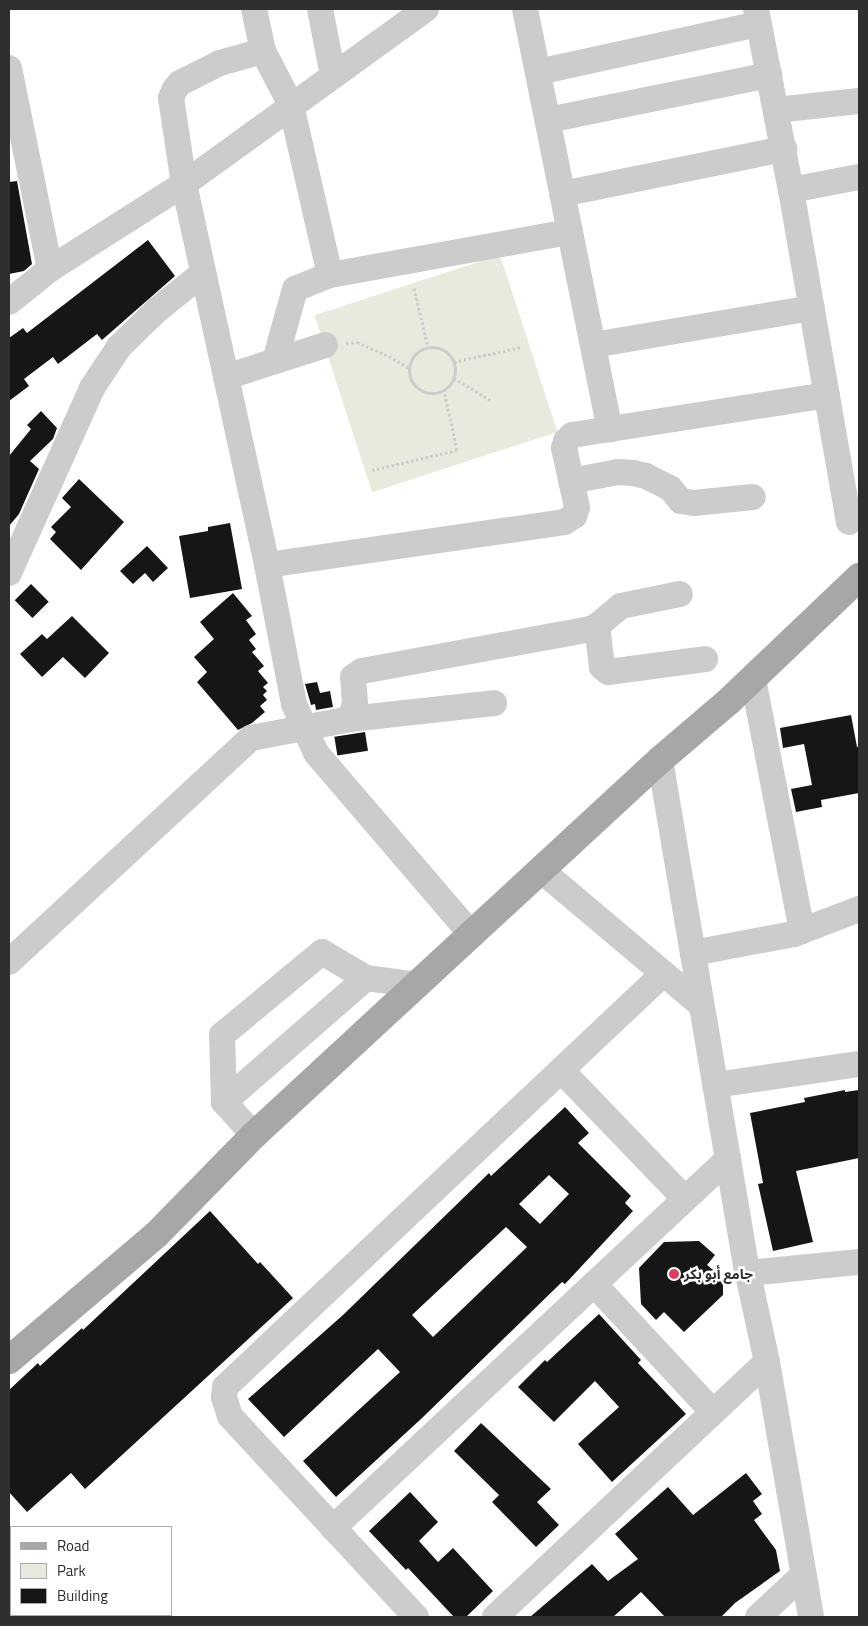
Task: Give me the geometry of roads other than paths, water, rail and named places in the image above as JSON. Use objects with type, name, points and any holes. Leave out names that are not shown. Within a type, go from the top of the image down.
[{"type":"main road","points":[[9,1360],[156,1234],[254,1135],[660,760],[753,679],[859,577]]},
{"type":"street","points":[[254,9],[263,51],[291,105],[330,275]]},
{"type":"street","points":[[320,9],[333,75]]},
{"type":"street","points":[[9,302],[50,269],[184,184],[426,9]]},
{"type":"street","points":[[525,9],[610,429]]},
{"type":"street","points":[[538,72],[758,16],[792,190],[849,522]]},
{"type":"street","points":[[263,51],[220,63],[180,83],[175,89],[172,98],[184,184],[294,704],[316,753],[472,934]]},
{"type":"street","points":[[9,68],[12,98],[50,269]]},
{"type":"street","points":[[548,120],[769,75]]},
{"type":"street","points":[[776,110],[859,100]]},
{"type":"street","points":[[562,194],[784,149]]},
{"type":"street","points":[[792,190],[859,177]]},
{"type":"street","points":[[275,361],[295,289],[330,275],[570,232]]},
{"type":"street","points":[[9,573],[92,388],[119,347],[157,310],[203,273]]},
{"type":"street","points":[[593,345],[812,308]]},
{"type":"street","points":[[226,377],[325,345]]},
{"type":"street","points":[[266,565],[564,522],[574,516],[577,507],[564,448],[566,441],[572,435],[827,395]]},
{"type":"street","points":[[571,482],[618,472],[634,473],[646,476],[670,488],[681,501],[694,503],[754,497]]},
{"type":"street","points":[[350,719],[356,704],[353,677],[362,671],[597,626],[621,606],[680,594]]},
{"type":"street","points":[[597,626],[602,667],[608,672],[705,659]]},
{"type":"street","points":[[753,679],[802,931]]},
{"type":"street","points":[[9,962],[251,738],[350,719],[494,703]]},
{"type":"street","points":[[660,760],[700,1004],[812,1617]]},
{"type":"street","points":[[542,871],[700,1004]]},
{"type":"street","points":[[693,953],[802,931],[859,909]]},
{"type":"street","points":[[254,1135],[224,1102],[222,1035],[322,952],[366,978],[418,985]]},
{"type":"street","points":[[416,1617],[230,1416],[224,1397],[225,1386],[663,974]]},
{"type":"street","points":[[224,1102],[366,978]]},
{"type":"street","points":[[715,1085],[859,1064]]},
{"type":"street","points":[[561,1070],[685,1199]]},
{"type":"street","points":[[333,1528],[728,1159]]},
{"type":"street","points":[[748,1273],[859,1262]]},
{"type":"street","points":[[594,1284],[713,1412]]},
{"type":"street","points":[[495,1617],[766,1362]]},
{"type":"street","points":[[758,1617],[803,1575]]},
{"type":"place","name":"جامع أبو بكر","points":[[674,1274]]}]
